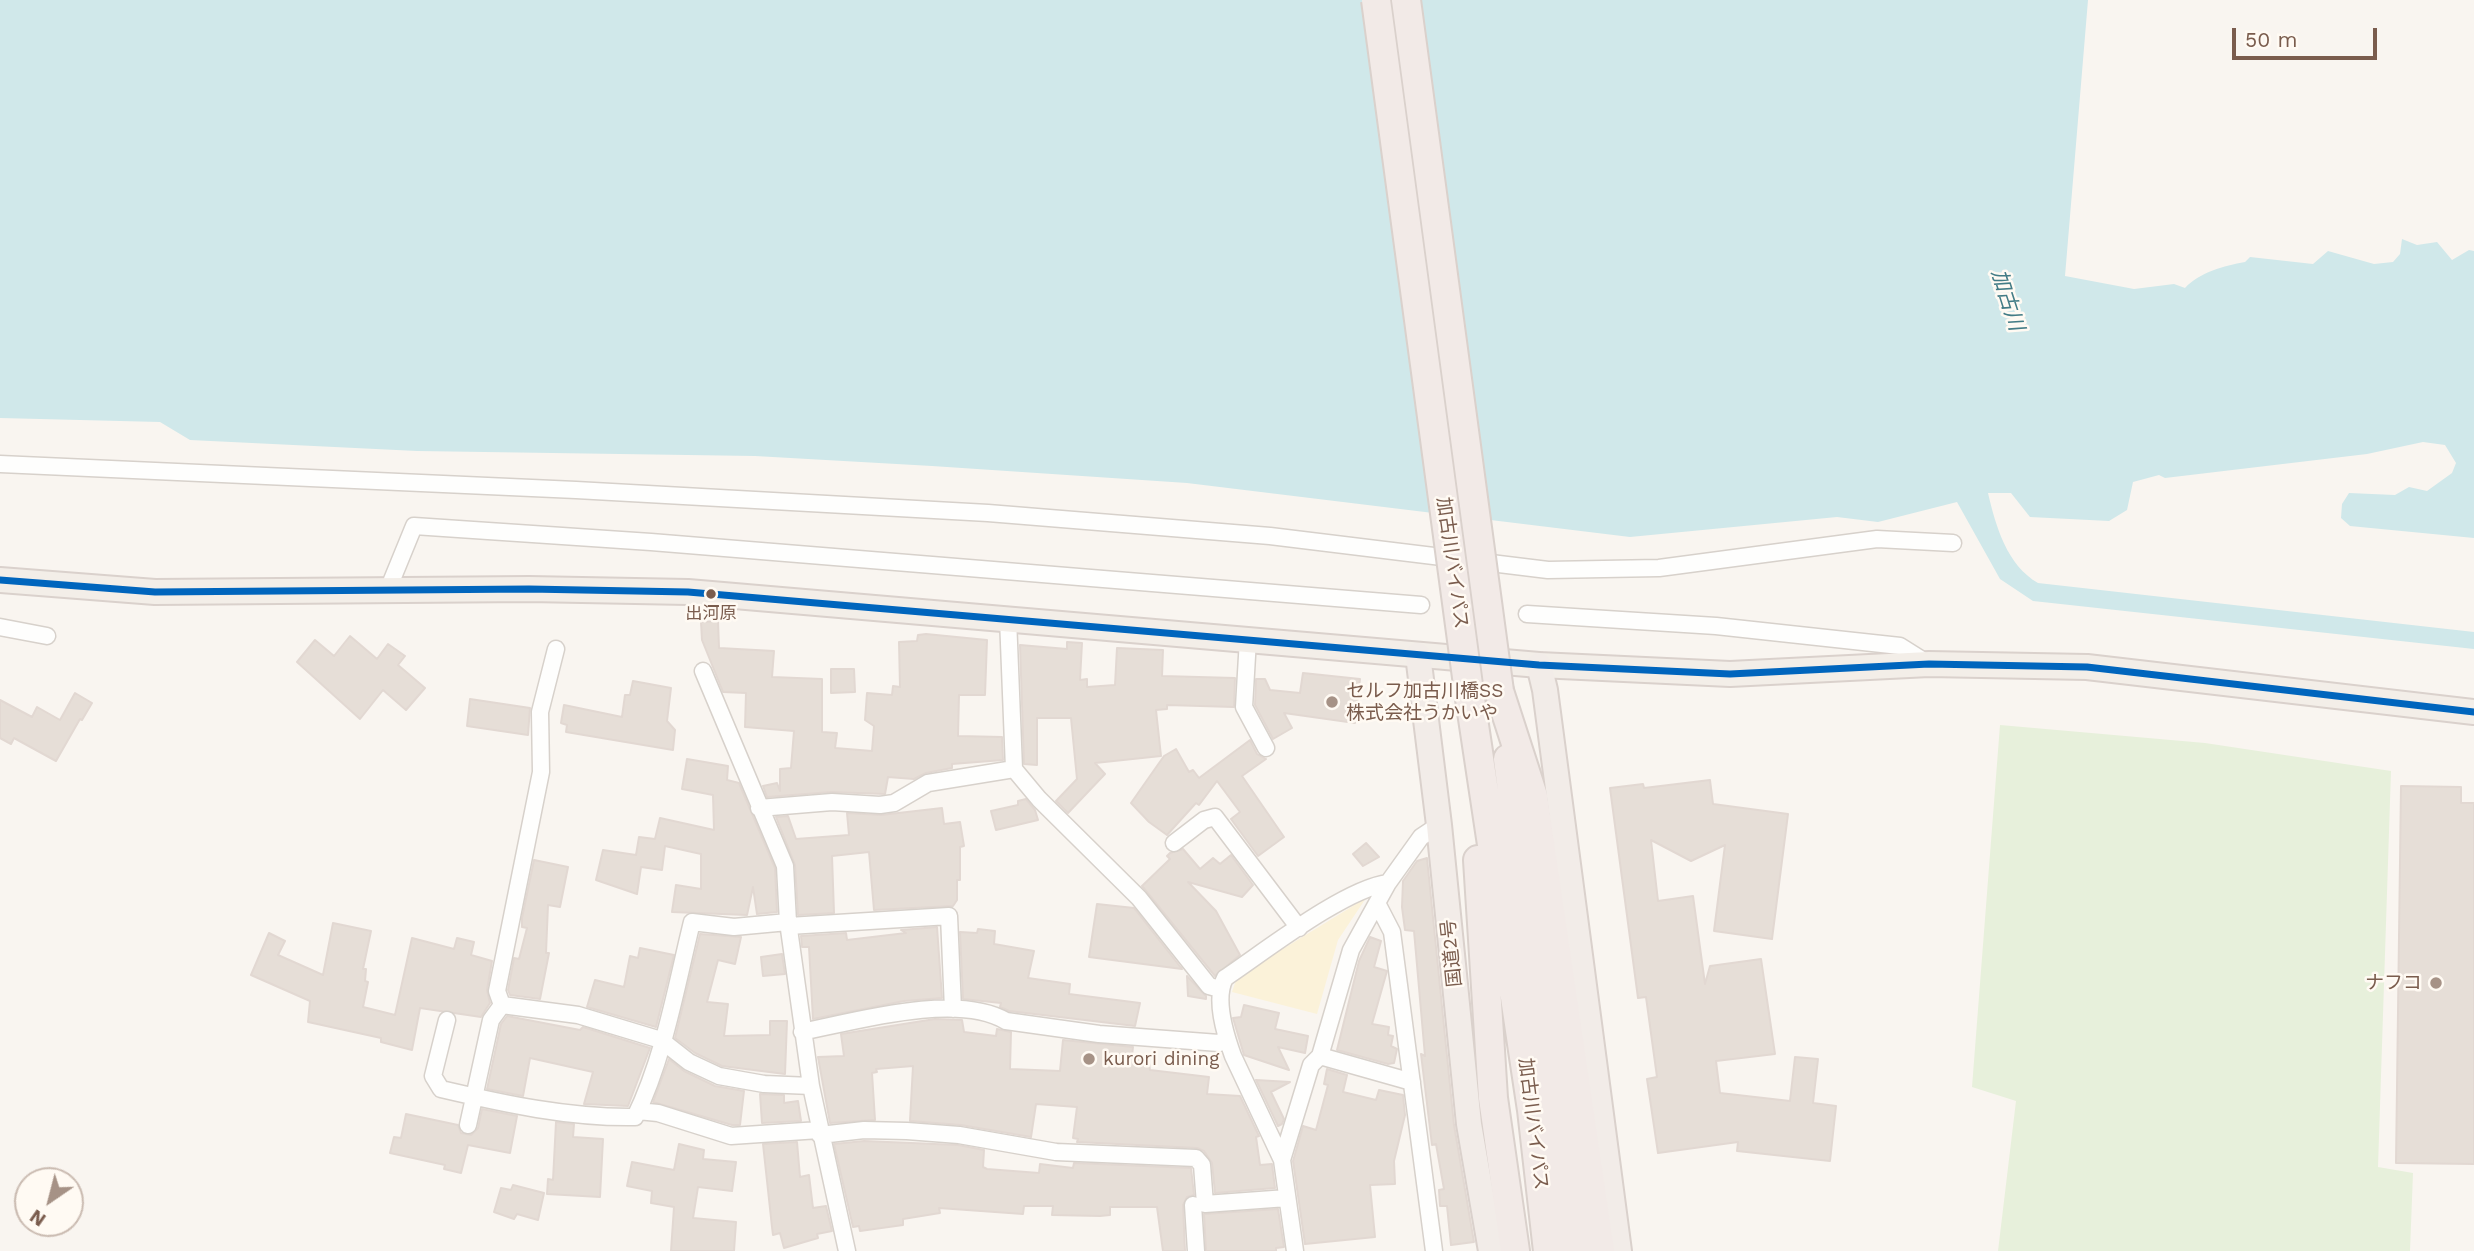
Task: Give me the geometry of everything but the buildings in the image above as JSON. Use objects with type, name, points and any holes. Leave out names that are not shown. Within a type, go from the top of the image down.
[{"type":"highway","name":"加古川バイパス","points":[[1376,0],[1469,692],[1532,1110],[1548,1251]]},
{"type":"highway","name":"加古川バイパス","points":[[1406,0],[1572,1251]]},
{"type":"highway","name":"国道2号","points":[[1418,655],[1439,825],[1469,1124],[1491,1251]]},
{"type":"highway","points":[[1539,665],[1545,690],[1619,1251]]},
{"type":"highway","points":[[1499,691],[1533,796],[1600,1251]]},
{"type":"highway","points":[[1469,692],[1493,1098],[1515,1251]]},
{"type":"main road","points":[[0,580],[155,592],[529,589],[1008,618],[1539,665],[1730,674],[1928,664],[2087,667],[2474,712]]},
{"type":"street","points":[[0,464],[562,489],[988,513],[1270,536],[1548,570],[1659,568],[1877,539],[1953,543]]},
{"type":"street","points":[[387,592],[414,526],[692,545],[1421,605]]},
{"type":"street","points":[[1527,614],[1716,626],[1900,646],[1928,664]]},
{"type":"street","points":[[1008,618],[1014,769],[1039,799],[1139,898],[1209,986],[1220,989]]},
{"type":"street","points":[[0,627],[47,636]]},
{"type":"street","points":[[1248,639],[1244,706],[1266,748]]},
{"type":"street","points":[[502,1005],[497,991],[541,772],[540,712],[556,649]]},
{"type":"street","points":[[703,671],[785,866],[788,924],[802,1032],[820,1133],[847,1251]]},
{"type":"street","points":[[759,808],[809,803],[894,803],[928,783],[1014,769]]},
{"type":"street","points":[[1174,843],[1204,820],[1215,817],[1299,928]]},
{"type":"street","points":[[1282,1160],[1311,1065],[1320,1056],[1351,950],[1388,883],[1421,838],[1439,825]]},
{"type":"street","points":[[1295,1251],[1282,1160],[1227,1039],[1220,989],[1225,978],[1299,928],[1371,886],[1388,883]]},
{"type":"street","points":[[1377,903],[1392,932],[1434,1251]]},
{"type":"street","points":[[447,1020],[433,1076],[442,1089],[596,1118],[635,1117],[638,1111],[662,1040],[692,922],[741,926],[949,916],[953,1009]]},
{"type":"street","points":[[502,1005],[578,1015],[662,1040],[690,1062],[719,1076],[764,1084],[811,1086]]},
{"type":"street","points":[[468,1125],[491,1020],[502,1005]]},
{"type":"street","points":[[802,1032],[904,1013],[953,1009],[994,1014],[1006,1021],[1099,1034],[1219,1043],[1227,1039]]},
{"type":"street","points":[[1320,1056],[1412,1082]]},
{"type":"street","points":[[638,1111],[658,1113],[731,1136],[864,1130],[907,1131],[959,1135],[1056,1152],[1196,1158],[1202,1165],[1205,1204],[1287,1198]]},
{"type":"street","points":[[1193,1205],[1196,1251]]},
{"type":"green space","points":[[2000,725],[2205,743],[2391,771],[2378,1167],[2413,1173],[2410,1251],[1998,1251],[2016,1101],[1972,1087]]},
{"type":"sand","points":[[1366,898],[1338,940],[1317,1014],[1232,992],[1237,977]]},
{"type":"water","name":"加古川","points":[[0,0],[2088,0],[2065,276],[2134,289],[2174,284],[2185,288],[2205,274],[2245,262],[2250,257],[2313,264],[2328,251],[2374,264],[2393,262],[2400,254],[2402,239],[2417,245],[2437,242],[2452,260],[2469,250],[2474,251],[2474,538],[2350,526],[2341,518],[2342,504],[2349,493],[2395,495],[2409,487],[2427,491],[2452,473],[2456,463],[2445,445],[2423,442],[2367,454],[2165,478],[2159,475],[2133,482],[2127,510],[2109,521],[2030,517],[2011,493],[1988,493],[1999,532],[2011,556],[2027,575],[2038,583],[2474,632],[2474,649],[2033,601],[2000,579],[1957,502],[1878,522],[1837,517],[1630,537],[1187,483],[755,456],[417,451],[190,440],[160,422],[0,418]]},
{"type":"transit line","points":[[0,580],[155,592],[529,589],[688,592],[1539,665],[1730,674],[1929,664],[2087,667],[2474,712]]},
{"type":"place","name":"出河原","points":[[711,594]]},
{"type":"place","name":"セルフ加古川橋SS 株式会社うかいや","points":[[1332,702]]},
{"type":"place","name":"ナフコ","points":[[2436,983]]},
{"type":"place","name":"kurori dining","points":[[1089,1059]]}]
